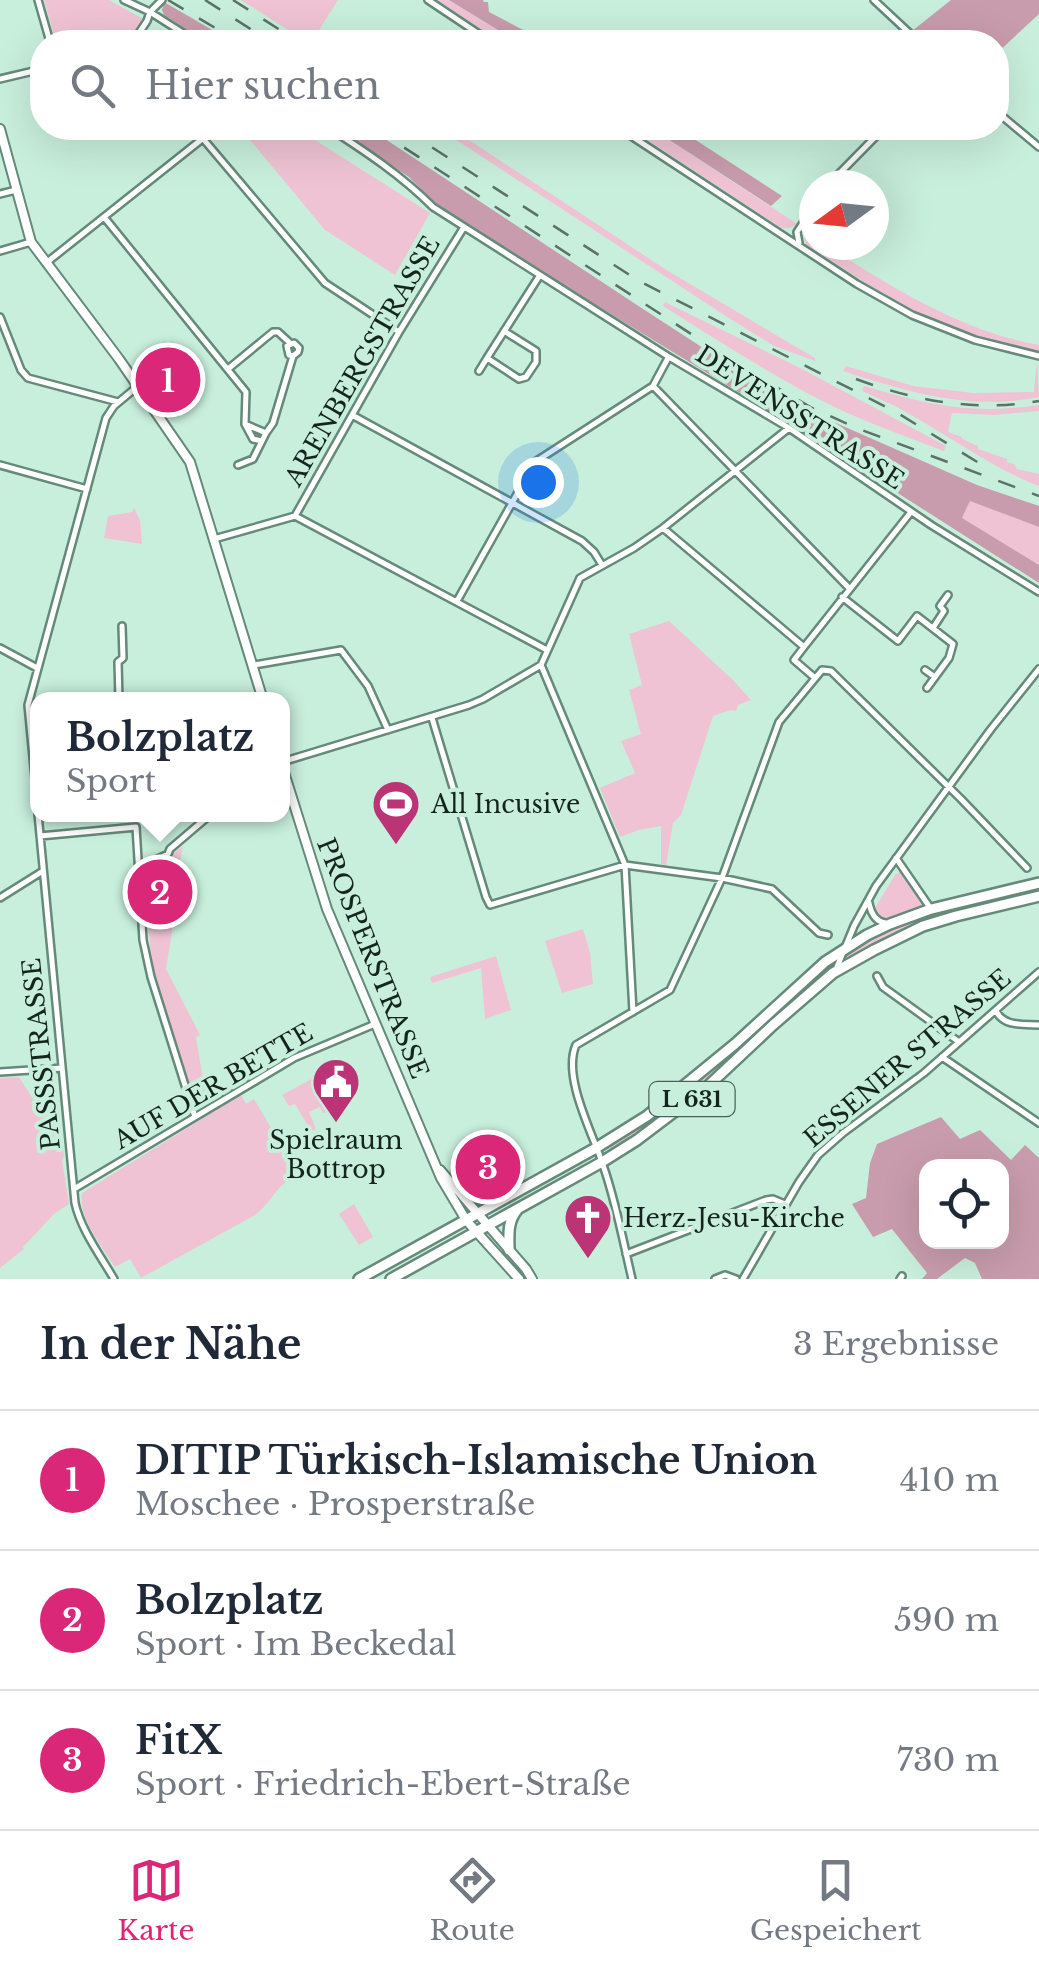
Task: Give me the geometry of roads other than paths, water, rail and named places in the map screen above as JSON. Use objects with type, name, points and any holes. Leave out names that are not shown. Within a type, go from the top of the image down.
[{"type":"main road","points":[[0,129],[31,242],[190,462],[260,692]]},
{"type":"main road","name":"PROSPERSTRASSE","points":[[290,790],[325,904],[442,1181],[466,1220],[519,1279]]},
{"type":"main road","name":"L 631","points":[[360,1279],[596,1148],[646,1116],[844,948],[890,924],[931,909],[1039,883]]},
{"type":"main road","name":"L 631","points":[[391,1279],[637,1140],[707,1088],[833,973],[923,926],[1039,896]]},
{"type":"main road","name":"PROSPERSTRASSE","points":[[434,1162],[532,1279]]},
{"type":"main road","points":[[458,1189],[480,1198],[514,1194]]},
{"type":"main road","points":[[509,1250],[510,1225],[518,1209]]},
{"type":"street","points":[[38,0],[47,30]]},
{"type":"street","points":[[124,0],[178,30]]},
{"type":"street","points":[[141,30],[150,12],[162,0]]},
{"type":"street","points":[[428,0],[473,30]]},
{"type":"street","points":[[874,0],[906,30]]},
{"type":"street","points":[[0,79],[30,72]]},
{"type":"street","points":[[1009,122],[1039,147]]},
{"type":"street","points":[[46,264],[200,140]]},
{"type":"street","points":[[204,140],[325,284],[400,332]]},
{"type":"street","name":"DEVENSSTRASSE","points":[[348,140],[383,162],[433,207],[788,428],[911,512],[1039,592]]},
{"type":"street","points":[[637,140],[799,245]]},
{"type":"street","points":[[843,170],[872,140]]},
{"type":"street","points":[[0,194],[16,190]]},
{"type":"street","points":[[104,218],[246,392],[245,424],[253,438],[262,441]]},
{"type":"street","name":"ARENBERGSTRASSE","points":[[295,516],[464,227]]},
{"type":"street","points":[[0,251],[31,242]]},
{"type":"street","points":[[821,260],[912,315],[975,340],[1039,356]]},
{"type":"street","points":[[479,371],[540,274]]},
{"type":"street","points":[[0,317],[21,370],[28,378],[118,402]]},
{"type":"street","points":[[487,358],[519,379],[526,377],[536,362],[536,351],[504,330]]},
{"type":"street","points":[[228,368],[270,333],[278,332],[299,348],[272,422],[253,459],[238,465]]},
{"type":"street","points":[[457,601],[535,462],[653,386],[669,356]]},
{"type":"street","name":"PASSSTRASSE","points":[[31,692],[106,418],[138,386]]},
{"type":"street","points":[[653,386],[849,588]]},
{"type":"street","points":[[352,415],[582,540],[602,566]]},
{"type":"street","points":[[245,424],[266,433]]},
{"type":"street","points":[[633,1012],[625,866],[542,665],[577,582],[663,528],[788,428]]},
{"type":"street","points":[[0,465],[88,490]]},
{"type":"street","points":[[815,678],[794,660],[911,512]]},
{"type":"street","points":[[214,539],[295,516],[547,650]]},
{"type":"street","points":[[663,528],[804,646]]},
{"type":"street","points":[[932,628],[944,612],[940,606],[948,595]]},
{"type":"street","points":[[842,597],[898,640],[917,616],[953,644],[928,688]]},
{"type":"street","points":[[121,692],[118,662],[123,658],[122,626]]},
{"type":"street","points":[[0,648],[37,668]]},
{"type":"street","points":[[252,665],[341,650],[368,686],[388,730]]},
{"type":"street","points":[[290,761],[483,699],[542,665]]},
{"type":"street","points":[[632,1279],[602,1162],[577,1092],[572,1054],[576,1045],[670,990],[722,878],[779,722],[815,678],[826,669],[1028,868]]},
{"type":"street","points":[[833,973],[868,900],[896,858],[1039,669]]},
{"type":"street","points":[[925,670],[935,677]]},
{"type":"street","name":"PASSSTRASSE","points":[[30,697],[30,726]]},
{"type":"street","points":[[432,718],[490,905],[625,866],[722,878],[772,889],[819,933],[828,935]]},
{"type":"street","name":"PASSSTRASSE","points":[[39,822],[78,1216],[114,1279]]},
{"type":"street","points":[[139,868],[168,854],[202,822]]},
{"type":"street","points":[[40,836],[136,827],[150,976],[195,1117]]},
{"type":"street","points":[[896,858],[931,909]]},
{"type":"street","points":[[0,898],[42,871]]},
{"type":"street","points":[[868,900],[874,917],[890,924]]},
{"type":"street","name":"ESSENER STRASSE","points":[[740,1279],[808,1168],[830,1143],[942,1058],[1039,972]]},
{"type":"street","points":[[876,976],[883,987],[959,1042]]},
{"type":"street","points":[[996,1011],[1006,1022],[1039,1025]]},
{"type":"street","name":"AUF DER BETTE","points":[[74,1190],[294,1058],[375,1024]]},
{"type":"street","points":[[942,1058],[1039,1123]]},
{"type":"street","points":[[0,1072],[62,1068]]},
{"type":"street","points":[[626,1254],[766,1200],[786,1204]]},
{"type":"street","points":[[714,1279],[725,1275],[740,1279]]},
{"type":"railway","points":[[168,0],[219,30]]},
{"type":"railway","points":[[205,0],[252,30]]},
{"type":"railway","points":[[233,0],[280,30]]},
{"type":"railway","points":[[392,140],[742,367],[812,408],[1039,496]]},
{"type":"railway","points":[[421,140],[639,281],[896,412],[987,468]]},
{"type":"railway","points":[[856,379],[901,393],[969,405],[1039,401]]},
{"type":"place","name":"DITIP Türkisch-Islamische Union","points":[[168,380]]},
{"type":"place","name":"All Incusive","points":[[396,846]]},
{"type":"place","name":"Bolzplatz","points":[[160,892]]},
{"type":"place","name":"Spielraum Bottrop","points":[[336,1124]]},
{"type":"place","name":"FitX","points":[[488,1167]]},
{"type":"place","name":"Herz-Jesu-Kirche","points":[[588,1260]]}]
